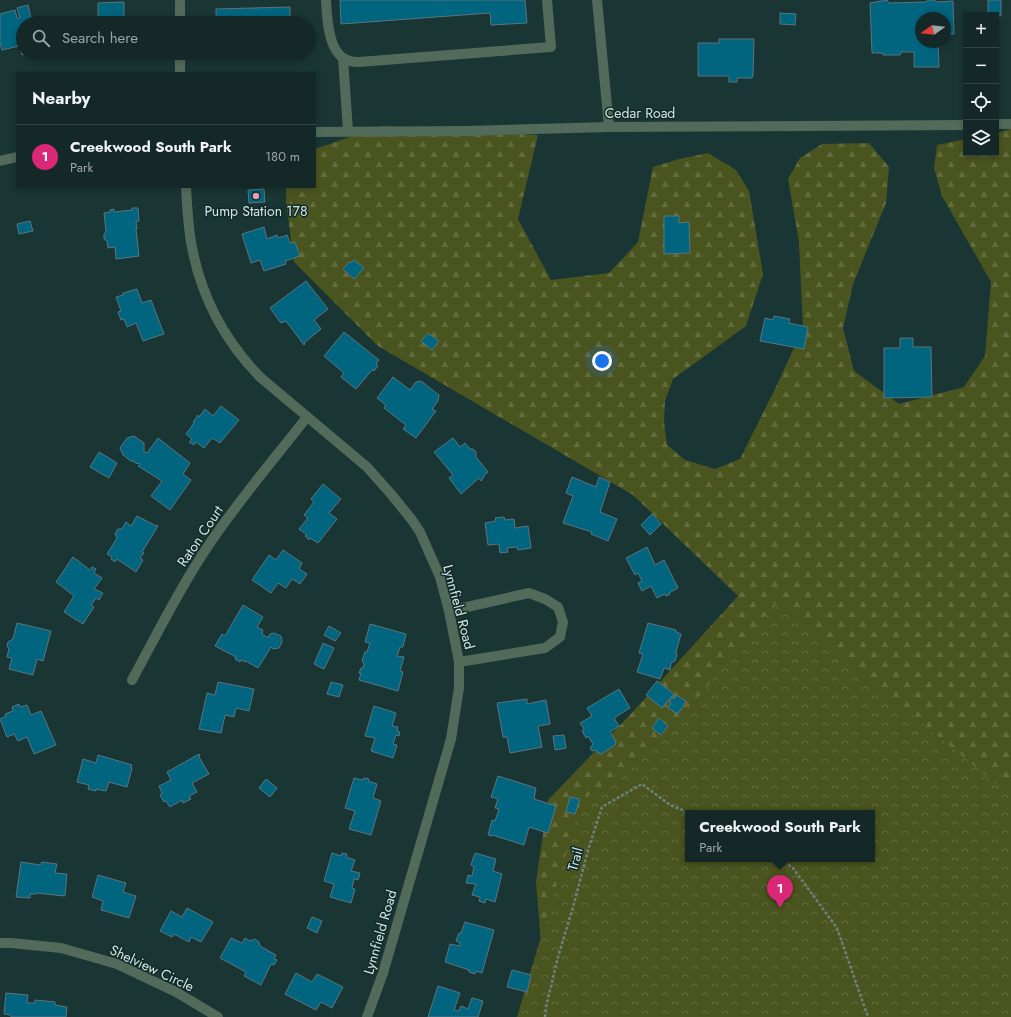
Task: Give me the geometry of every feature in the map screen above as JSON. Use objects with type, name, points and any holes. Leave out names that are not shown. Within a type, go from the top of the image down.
[{"type":"street","points":[[180,0],[180,16]]},
{"type":"street","points":[[326,0],[332,44],[343,58],[350,62],[551,47],[547,0]]},
{"type":"street","points":[[597,0],[609,127]]},
{"type":"street","points":[[343,58],[348,131]]},
{"type":"street","points":[[180,60],[180,72]]},
{"type":"street","points":[[999,124],[1011,124]]},
{"type":"street","name":"Cedar Road","points":[[316,132],[468,131],[609,127],[963,125]]},
{"type":"street","points":[[0,161],[16,157]]},
{"type":"street","name":"Lynnfield Road","points":[[186,188],[191,242],[199,276],[210,307],[227,338],[248,366],[260,378],[367,467],[391,494],[420,532],[440,577],[449,611],[459,662],[459,688],[452,739],[383,973],[367,1017]]},
{"type":"street","name":"Raton Court","points":[[132,680],[186,582],[210,544],[239,502],[307,417]]},
{"type":"street","points":[[449,611],[529,593],[546,599],[558,607],[564,622],[560,637],[545,648],[459,662]]},
{"type":"street","name":"Shelview Circle","points":[[0,943],[61,948],[117,964],[176,992],[218,1017]]},
{"type":"path","name":"Trail","points":[[545,1017],[558,957],[589,847],[602,807],[642,784],[670,805],[685,811]]},
{"type":"path","points":[[784,862],[793,868],[837,928],[868,1017]]},
{"type":"green space","points":[[382,126],[538,135],[518,219],[551,280],[609,273],[638,242],[653,167],[679,159],[708,153],[736,170],[749,191],[763,274],[746,326],[673,379],[665,401],[664,422],[667,445],[685,460],[715,469],[740,459],[776,387],[803,328],[799,242],[788,179],[800,158],[822,144],[869,143],[889,167],[886,203],[853,284],[843,328],[854,371],[899,404],[964,387],[985,356],[991,282],[942,196],[934,168],[937,145],[963,140],[963,156],[999,156],[999,132],[1011,129],[1011,1017],[546,1006],[536,882],[548,800],[628,717],[738,596],[633,495],[378,346],[294,262],[286,202],[286,188],[316,188],[316,149]]},
{"type":"green space","points":[[776,603],[1011,796],[1011,1017],[517,1017],[582,800],[655,749]]},
{"type":"building","points":[[340,0],[525,0],[527,23],[491,25],[490,13],[341,24]]},
{"type":"building","points":[[887,0],[889,3],[926,2],[928,0],[934,0],[937,2],[953,1],[954,34],[951,34],[951,12],[915,12],[915,48],[938,48],[939,67],[914,67],[914,52],[901,52],[900,55],[883,55],[883,53],[872,53],[870,3]]},
{"type":"building","points":[[988,0],[1001,0],[1001,16],[999,16],[999,12],[988,12]]},
{"type":"building","points":[[124,2],[124,16],[98,16],[98,3]]},
{"type":"building","points":[[28,5],[30,16],[19,16],[17,8]]},
{"type":"building","points":[[290,7],[290,16],[216,16],[216,9]]},
{"type":"building","points":[[15,10],[16,16],[16,47],[2,50],[0,43],[0,14]]},
{"type":"building","points":[[780,13],[796,14],[795,25],[780,24]]},
{"type":"building","points":[[719,39],[754,39],[752,78],[737,78],[737,82],[729,82],[729,76],[698,76],[698,43],[719,43]]},
{"type":"building","name":"Pump Station 178","points":[[264,189],[265,202],[249,203],[248,190]]},
{"type":"building","points":[[132,208],[138,208],[139,221],[136,221],[136,229],[139,256],[116,259],[115,247],[108,248],[107,241],[104,239],[104,234],[106,232],[104,213],[110,212],[110,210],[114,209],[114,212],[132,210]]},
{"type":"building","points":[[664,216],[679,216],[679,223],[689,222],[690,253],[664,254]]},
{"type":"building","points":[[30,221],[33,231],[19,234],[17,224]]},
{"type":"building","points":[[264,227],[267,239],[277,235],[278,238],[287,235],[290,243],[295,242],[300,256],[285,261],[286,264],[264,271],[260,260],[251,263],[242,234]]},
{"type":"building","points":[[354,260],[364,268],[354,279],[343,269],[349,262],[350,263]]},
{"type":"building","points":[[306,281],[328,309],[314,320],[321,329],[304,343],[304,345],[286,321],[281,323],[270,308]]},
{"type":"building","points":[[137,289],[142,303],[151,300],[164,334],[143,341],[136,323],[127,327],[124,319],[121,320],[118,312],[121,311],[116,297],[123,295],[123,293]]},
{"type":"building","points":[[774,316],[790,319],[789,323],[808,327],[804,349],[760,341],[765,318],[773,320]]},
{"type":"building","points":[[344,332],[379,360],[376,364],[378,366],[374,371],[373,369],[356,389],[341,377],[344,373],[324,356]]},
{"type":"building","points":[[428,333],[439,341],[432,350],[421,341]]},
{"type":"building","points":[[900,338],[913,338],[913,347],[931,347],[932,397],[884,398],[884,348],[900,348]]},
{"type":"building","points":[[393,377],[410,390],[416,382],[421,381],[439,395],[438,401],[432,409],[436,411],[416,438],[403,429],[406,425],[384,408],[386,405],[377,398]]},
{"type":"building","points":[[221,406],[239,420],[220,443],[212,438],[204,448],[196,442],[194,445],[189,442],[192,439],[186,434],[198,415],[199,417],[205,409],[213,416]]},
{"type":"building","points":[[134,436],[144,443],[144,452],[147,453],[158,438],[190,463],[183,474],[191,480],[170,510],[151,496],[162,481],[138,466],[140,464],[131,461],[123,455],[120,448],[127,438]]},
{"type":"building","points":[[453,438],[460,447],[465,443],[470,449],[473,449],[476,452],[476,457],[488,472],[483,476],[484,477],[481,481],[479,478],[461,494],[449,478],[453,475],[434,452]]},
{"type":"building","points":[[99,452],[117,463],[109,478],[90,467]]},
{"type":"building","points":[[572,477],[596,487],[599,477],[610,482],[600,512],[617,519],[608,541],[591,534],[592,532],[563,523],[573,496],[566,493]]},
{"type":"building","points":[[323,484],[341,499],[329,513],[337,519],[318,543],[310,538],[309,540],[305,536],[307,535],[299,529],[308,518],[304,515],[314,502],[311,499]]},
{"type":"building","points":[[652,514],[661,524],[650,535],[641,525]]},
{"type":"building","points":[[137,516],[158,526],[142,552],[144,553],[140,558],[143,560],[136,572],[117,559],[115,562],[111,559],[112,557],[107,554],[117,538],[115,534],[118,529],[122,529],[126,522],[131,526]]},
{"type":"building","points":[[504,517],[505,520],[514,519],[515,528],[528,526],[531,548],[518,550],[517,547],[507,548],[508,552],[500,553],[499,544],[488,545],[485,523],[496,521],[495,518]]},
{"type":"building","points":[[647,547],[655,565],[664,560],[678,588],[666,596],[665,594],[657,598],[651,586],[642,591],[638,583],[642,581],[638,573],[635,575],[626,558]]},
{"type":"building","points":[[283,550],[302,563],[299,569],[307,574],[300,584],[292,579],[286,588],[278,583],[271,593],[252,580],[269,555],[276,560]]},
{"type":"building","points":[[73,557],[90,570],[92,567],[96,569],[94,573],[102,578],[94,589],[103,593],[99,600],[96,598],[91,605],[94,607],[83,624],[64,612],[74,596],[56,582]]},
{"type":"building","points":[[243,605],[263,617],[257,627],[263,630],[262,634],[268,638],[270,634],[274,633],[281,636],[282,642],[279,648],[273,649],[271,647],[258,668],[246,661],[241,660],[240,662],[235,659],[236,657],[215,646],[222,634],[225,636]]},
{"type":"building","points":[[17,623],[51,631],[43,661],[37,659],[33,675],[9,669],[12,658],[7,657],[9,649],[7,646],[8,642],[13,639]]},
{"type":"building","points":[[648,623],[676,630],[676,632],[681,634],[675,661],[671,663],[670,670],[664,668],[660,679],[637,672],[643,654],[639,653]]},
{"type":"building","points":[[370,624],[406,634],[403,647],[400,647],[397,656],[404,657],[400,671],[403,672],[398,691],[359,680],[361,673],[359,673],[364,664],[362,661],[370,643],[365,642]]},
{"type":"building","points":[[329,626],[341,633],[335,641],[324,635]]},
{"type":"building","points":[[323,643],[334,648],[324,669],[314,664]]},
{"type":"building","points":[[657,681],[674,694],[662,708],[646,695]]},
{"type":"building","points":[[218,682],[254,689],[249,711],[236,708],[234,717],[225,715],[221,733],[199,729],[207,693],[215,695]]},
{"type":"building","points":[[331,682],[343,685],[339,697],[327,694]]},
{"type":"building","points":[[619,689],[630,708],[614,718],[619,726],[610,732],[616,742],[615,745],[601,754],[596,750],[592,751],[590,748],[593,744],[588,736],[586,738],[582,731],[584,729],[580,723],[592,716],[587,708]]},
{"type":"building","points":[[676,695],[686,701],[678,714],[668,708],[672,697],[674,699]]},
{"type":"building","points":[[527,699],[527,704],[546,700],[550,724],[538,726],[542,747],[510,753],[507,737],[503,737],[497,703]]},
{"type":"building","points":[[19,704],[20,707],[27,705],[31,715],[41,711],[56,745],[34,754],[27,737],[18,741],[14,734],[7,737],[0,719],[6,716],[5,714],[13,711],[12,707]]},
{"type":"building","points":[[374,706],[396,713],[392,726],[398,727],[397,731],[400,732],[399,736],[396,735],[393,744],[397,745],[393,758],[371,751],[375,738],[365,736]]},
{"type":"building","points":[[659,718],[668,726],[661,735],[652,728]]},
{"type":"building","points":[[564,735],[566,748],[555,750],[553,736]]},
{"type":"building","points":[[199,754],[199,757],[209,774],[192,783],[197,792],[189,796],[191,799],[183,803],[182,800],[170,807],[166,801],[164,802],[160,795],[162,793],[159,786],[171,780],[167,772]]},
{"type":"building","points":[[98,755],[132,765],[127,787],[109,782],[106,791],[96,789],[96,791],[88,789],[89,785],[77,782],[83,759],[96,763]]},
{"type":"building","points":[[498,776],[536,788],[534,799],[556,806],[548,833],[529,827],[524,845],[488,835],[492,820],[495,821],[499,809],[495,808],[498,799],[491,797]]},
{"type":"building","points":[[354,778],[363,780],[364,778],[369,779],[368,781],[377,784],[373,798],[381,801],[371,835],[349,829],[355,811],[345,808]]},
{"type":"building","points":[[266,779],[277,788],[270,797],[259,788]]},
{"type":"building","points":[[570,797],[580,799],[575,814],[566,812]]},
{"type":"building","points":[[332,853],[341,856],[342,853],[347,854],[346,857],[355,860],[351,871],[360,873],[358,880],[354,879],[352,888],[355,889],[351,903],[330,897],[334,884],[324,881]]},
{"type":"building","points":[[475,853],[496,859],[493,871],[502,874],[495,902],[486,899],[485,903],[479,901],[480,897],[472,895],[476,884],[466,883],[468,875],[472,876],[474,867],[471,865]]},
{"type":"building","points":[[21,862],[40,865],[42,862],[57,864],[55,873],[67,874],[65,896],[36,893],[30,894],[30,898],[16,897]]},
{"type":"building","points":[[98,875],[126,883],[123,892],[136,896],[129,918],[101,910],[103,901],[92,897]]},
{"type":"building","points":[[187,908],[213,922],[201,942],[191,937],[189,942],[174,934],[172,937],[160,931],[171,911],[182,917]]},
{"type":"building","points":[[312,917],[322,921],[317,933],[307,928]]},
{"type":"building","points":[[465,922],[494,930],[482,973],[476,971],[475,974],[469,972],[469,970],[445,962],[450,944],[460,946],[460,943],[456,941]]},
{"type":"building","points":[[231,938],[242,943],[245,938],[250,941],[255,939],[259,942],[260,946],[276,955],[274,959],[277,960],[274,965],[271,964],[261,985],[244,976],[246,972],[220,958]]},
{"type":"building","points":[[512,970],[531,975],[527,992],[507,987]]},
{"type":"building","points":[[296,973],[312,982],[317,974],[343,987],[332,1008],[321,1002],[316,1010],[285,994]]},
{"type":"building","points":[[438,986],[460,993],[454,1010],[459,1011],[461,1006],[468,1009],[472,998],[483,1001],[478,1017],[428,1017]]},
{"type":"building","points":[[6,993],[28,995],[27,1003],[35,1003],[35,1000],[55,1002],[55,1005],[67,1007],[66,1017],[11,1017],[11,1015],[4,1014]]},
{"type":"place","name":"Pump Station 178","points":[[256,196]]},
{"type":"place","name":"Creekwood South Park","points":[[780,908]]}]
